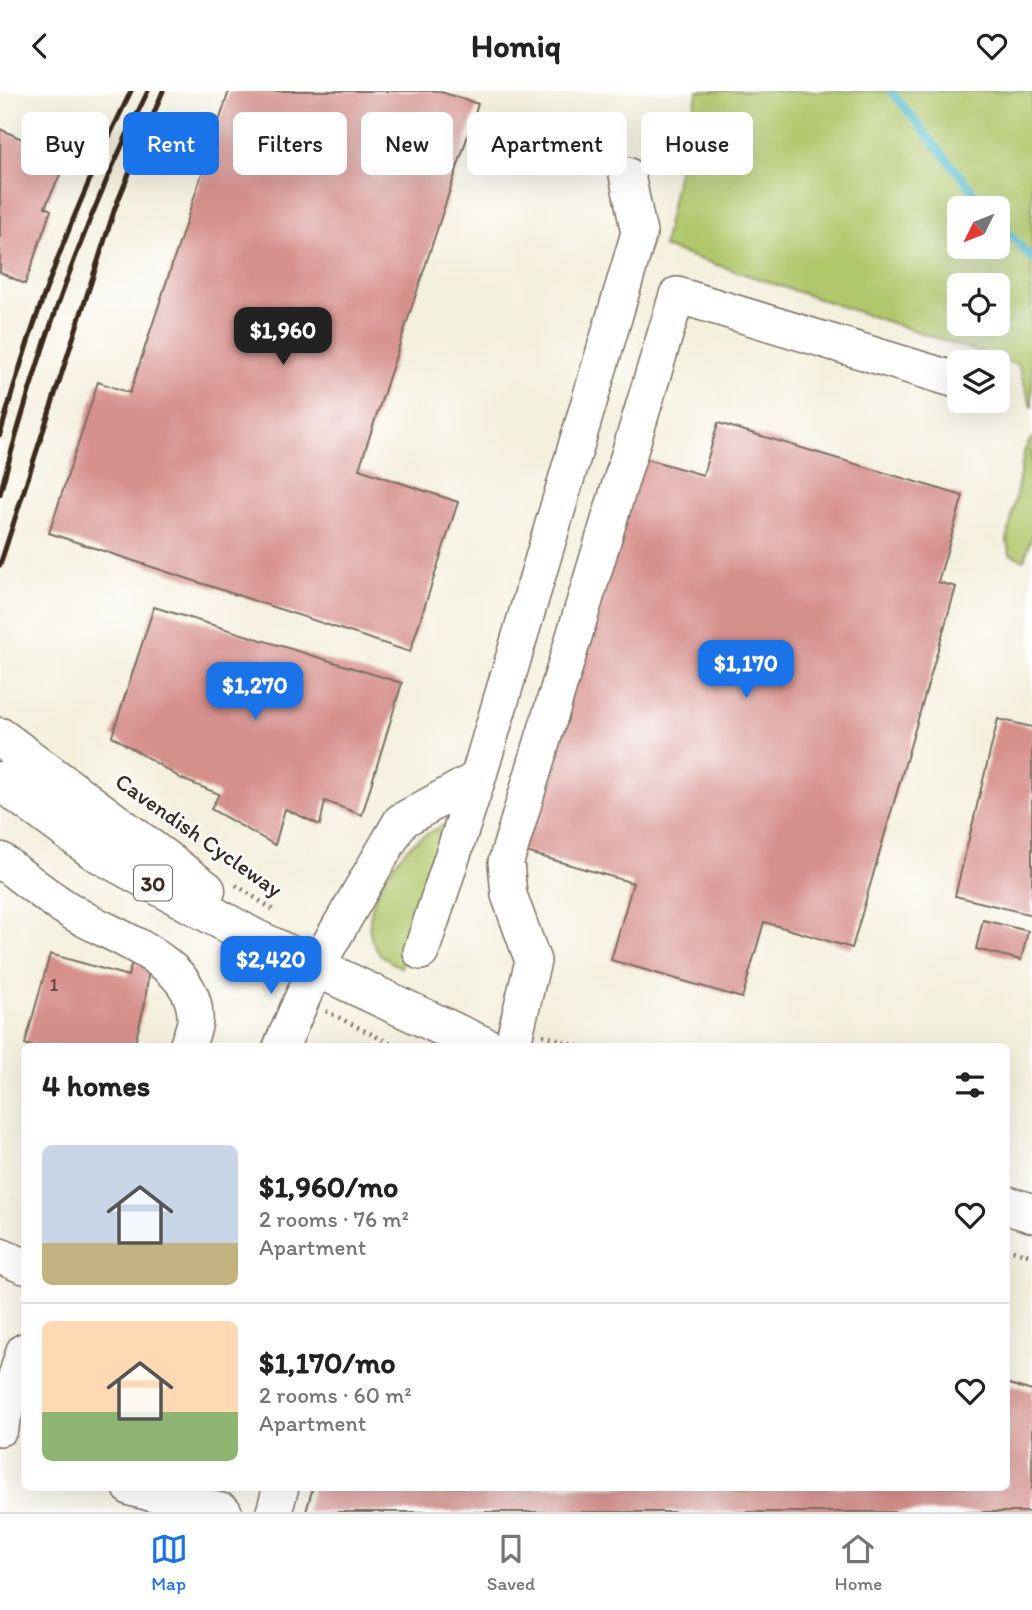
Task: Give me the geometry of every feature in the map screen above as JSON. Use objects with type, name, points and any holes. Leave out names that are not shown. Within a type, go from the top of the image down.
[{"type":"main road","name":"30","points":[[0,737],[315,969]]},
{"type":"main road","name":"30","points":[[0,781],[94,851],[315,969],[476,1043]]},
{"type":"main road","points":[[1010,1206],[1032,1213]]},
{"type":"street","points":[[421,952],[478,778],[639,233],[627,175]]},
{"type":"street","points":[[514,1036],[533,961],[509,895],[506,862],[677,295],[947,377]]},
{"type":"street","points":[[283,1043],[315,969],[401,821],[478,778]]},
{"type":"street","points":[[0,860],[74,913],[144,948],[166,964],[192,999],[195,1016],[188,1043]]},
{"type":"street","points":[[0,1257],[21,1265]]},
{"type":"street","points":[[0,1427],[21,1360]]},
{"type":"street","points":[[123,1512],[130,1491]]},
{"type":"street","points":[[143,1491],[224,1512]]},
{"type":"street","points":[[274,1512],[280,1491]]},
{"type":"path","name":"Cavendish Cycleway","points":[[224,878],[284,915]]},
{"type":"path","points":[[514,1036],[557,1043]]},
{"type":"path","points":[[1010,1249],[1032,1256]]},
{"type":"green space","points":[[698,91],[1032,91],[1032,408],[1018,365],[1010,362],[1010,350],[973,350],[663,247],[677,175],[753,175],[753,112],[692,112]]},
{"type":"green space","points":[[1032,438],[1032,536],[1024,560],[1010,554],[1007,541],[1025,449]]},
{"type":"green space","points":[[446,824],[401,967],[384,958],[373,943],[371,911],[385,878],[406,849]]},
{"type":"building","points":[[229,91],[438,91],[478,104],[475,112],[467,112],[467,138],[359,469],[458,502],[410,652],[49,533],[98,382],[130,393],[201,175],[219,175],[219,122]]},
{"type":"building","points":[[0,129],[21,139],[21,175],[60,175],[45,207],[51,210],[25,284],[0,272]]},
{"type":"building","points":[[718,423],[963,496],[938,582],[956,587],[852,948],[764,922],[742,998],[611,960],[633,883],[519,850],[633,455],[703,475]]},
{"type":"building","points":[[154,607],[402,683],[362,815],[325,801],[320,825],[285,809],[275,845],[211,809],[219,794],[182,779],[112,736]]},
{"type":"building","points":[[998,719],[1032,727],[1032,915],[955,896]]},
{"type":"building","points":[[983,920],[1028,931],[1021,960],[976,949]]},
{"type":"building","points":[[50,954],[128,976],[132,963],[149,967],[145,1003],[135,1043],[25,1043]]},
{"type":"building","points":[[1010,1384],[1032,1391],[1032,1512],[306,1512],[312,1491],[1010,1491]]},
{"type":"waterway","points":[[891,91],[977,196]]},
{"type":"waterway","points":[[1010,234],[1032,259]]},
{"type":"railway","points":[[0,435],[26,347],[57,260],[92,174],[131,91]]},
{"type":"railway","points":[[0,494],[29,391],[64,289],[103,189],[148,91]]},
{"type":"railway","points":[[0,565],[115,208],[163,91]]}]
